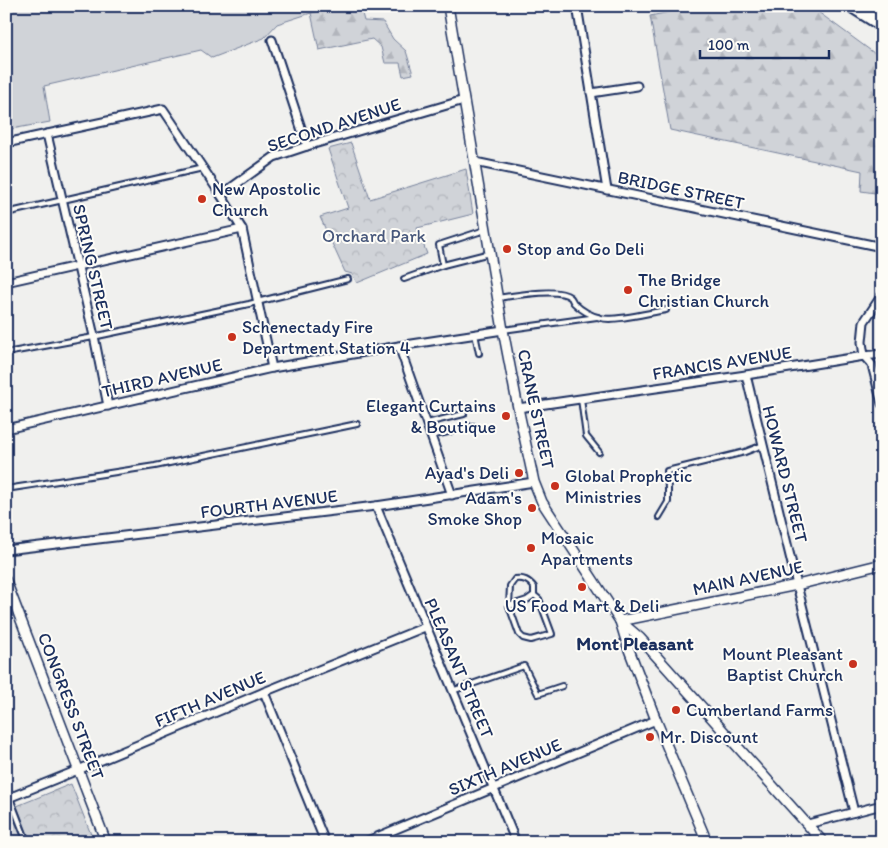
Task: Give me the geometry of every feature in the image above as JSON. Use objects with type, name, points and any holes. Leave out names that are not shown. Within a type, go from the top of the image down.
[{"type":"highway","points":[[852,6],[882,24]]},
{"type":"highway","points":[[860,6],[882,24]]},
{"type":"street","name":"CRANE STREET","points":[[448,6],[503,330],[534,482],[542,502],[620,620],[628,647],[656,720],[707,842]]},
{"type":"street","points":[[577,6],[606,190]]},
{"type":"street","points":[[272,40],[307,146]]},
{"type":"street","points":[[591,93],[637,86]]},
{"type":"street","name":"SECOND AVENUE","points":[[221,195],[274,157],[464,100]]},
{"type":"street","points":[[6,143],[163,109],[242,229],[272,368]]},
{"type":"street","name":"SPRING STREET","points":[[47,134],[94,336],[108,406]]},
{"type":"street","name":"BRIDGE STREET","points":[[475,162],[882,247]]},
{"type":"street","points":[[6,282],[242,229]]},
{"type":"street","points":[[882,295],[864,322],[862,342],[864,356],[872,365],[882,404]]},
{"type":"street","name":"THIRD AVENUE","points":[[6,429],[272,368],[503,330]]},
{"type":"street","points":[[399,346],[452,495]]},
{"type":"street","name":"FRANCIS AVENUE","points":[[518,408],[882,354]]},
{"type":"street","name":"HOWARD STREET","points":[[746,375],[854,812]]},
{"type":"street","name":"FOURTH AVENUE","points":[[6,550],[376,506],[534,482]]},
{"type":"street","name":"PLEASANT STREET","points":[[376,506],[516,842]]},
{"type":"street","name":"MAIN AVENUE","points":[[620,620],[797,585],[882,564]]},
{"type":"street","name":"CONGRESS STREET","points":[[6,581],[11,607],[106,842]]},
{"type":"street","points":[[620,620],[640,638],[823,842]]},
{"type":"street","name":"FIFTH AVENUE","points":[[8,798],[425,627]]},
{"type":"street","points":[[264,692],[326,842]]},
{"type":"street","name":"SIXTH AVENUE","points":[[365,842],[656,720]]},
{"type":"street","points":[[808,824],[882,805]]},
{"type":"lane","points":[[6,213],[203,168]]},
{"type":"lane","points":[[443,265],[439,245],[486,230]]},
{"type":"lane","points":[[404,279],[443,265],[490,252]]},
{"type":"lane","points":[[6,354],[257,301],[348,279]]},
{"type":"lane","points":[[498,298],[542,292],[560,292],[570,296],[574,303],[582,309],[598,317],[611,320],[666,310]]},
{"type":"lane","points":[[503,330],[598,317]]},
{"type":"lane","points":[[475,334],[479,353]]},
{"type":"lane","points":[[581,399],[586,436],[599,452]]},
{"type":"lane","points":[[427,423],[464,414]]},
{"type":"lane","points":[[6,490],[156,466],[357,424]]},
{"type":"lane","points":[[431,436],[473,426]]},
{"type":"lane","points":[[660,517],[668,502],[667,471],[745,452],[763,444]]},
{"type":"lane","points":[[522,578],[530,581],[534,587],[534,595],[539,599],[552,634],[531,640],[523,638],[520,634],[509,606],[510,586],[515,580],[522,578]]},
{"type":"lane","points":[[509,606],[534,595]]},
{"type":"lane","points":[[452,691],[524,666],[538,694],[562,686]]},
{"type":"lane","points":[[8,798],[27,842]]},
{"type":"green space","points":[[17,6],[343,6],[311,13],[277,24],[264,38],[212,58],[201,50],[44,86],[50,122],[6,130],[6,10]]},
{"type":"green space","points":[[343,6],[360,6],[364,21],[383,22],[393,39],[406,51],[413,74],[403,76],[400,63],[385,63],[381,47],[372,39],[319,50],[311,13]]},
{"type":"green space","points":[[699,6],[810,6],[882,57],[882,194],[861,191],[862,171],[670,130],[650,16]]},
{"type":"green space","name":"Orchard Park","points":[[351,143],[370,199],[466,169],[473,214],[417,228],[427,254],[357,283],[352,274],[345,272],[320,217],[348,208],[328,149]]},
{"type":"green space","points":[[71,784],[94,842],[31,842],[17,806]]},
{"type":"green space","points":[[15,822],[23,842],[6,842],[6,825]]},
{"type":"place","name":"New Apostolic Church","points":[[202,199]]},
{"type":"place","name":"Stop and Go Deli","points":[[507,249]]},
{"type":"place","name":"The Bridge Christian Church","points":[[628,290]]},
{"type":"place","name":"Schenectady Fire Department Station 4","points":[[232,337]]},
{"type":"place","name":"Elegant Curtains & Boutique","points":[[506,416]]},
{"type":"place","name":"Ayad's Deli","points":[[519,473]]},
{"type":"place","name":"Global Prophetic Ministries","points":[[555,486]]},
{"type":"place","name":"Adam's Smoke Shop","points":[[532,508]]},
{"type":"place","name":"Mosaic Apartments","points":[[531,548]]},
{"type":"place","name":"US Food Mart & Deli","points":[[582,587]]},
{"type":"place","name":"Mount Pleasant Baptist Church","points":[[853,664]]},
{"type":"place","name":"Cumberland Farms","points":[[676,710]]},
{"type":"place","name":"Mr. Discount","points":[[650,737]]},
{"type":"district","name":"Mont Pleasant","points":[[635,643]]}]
